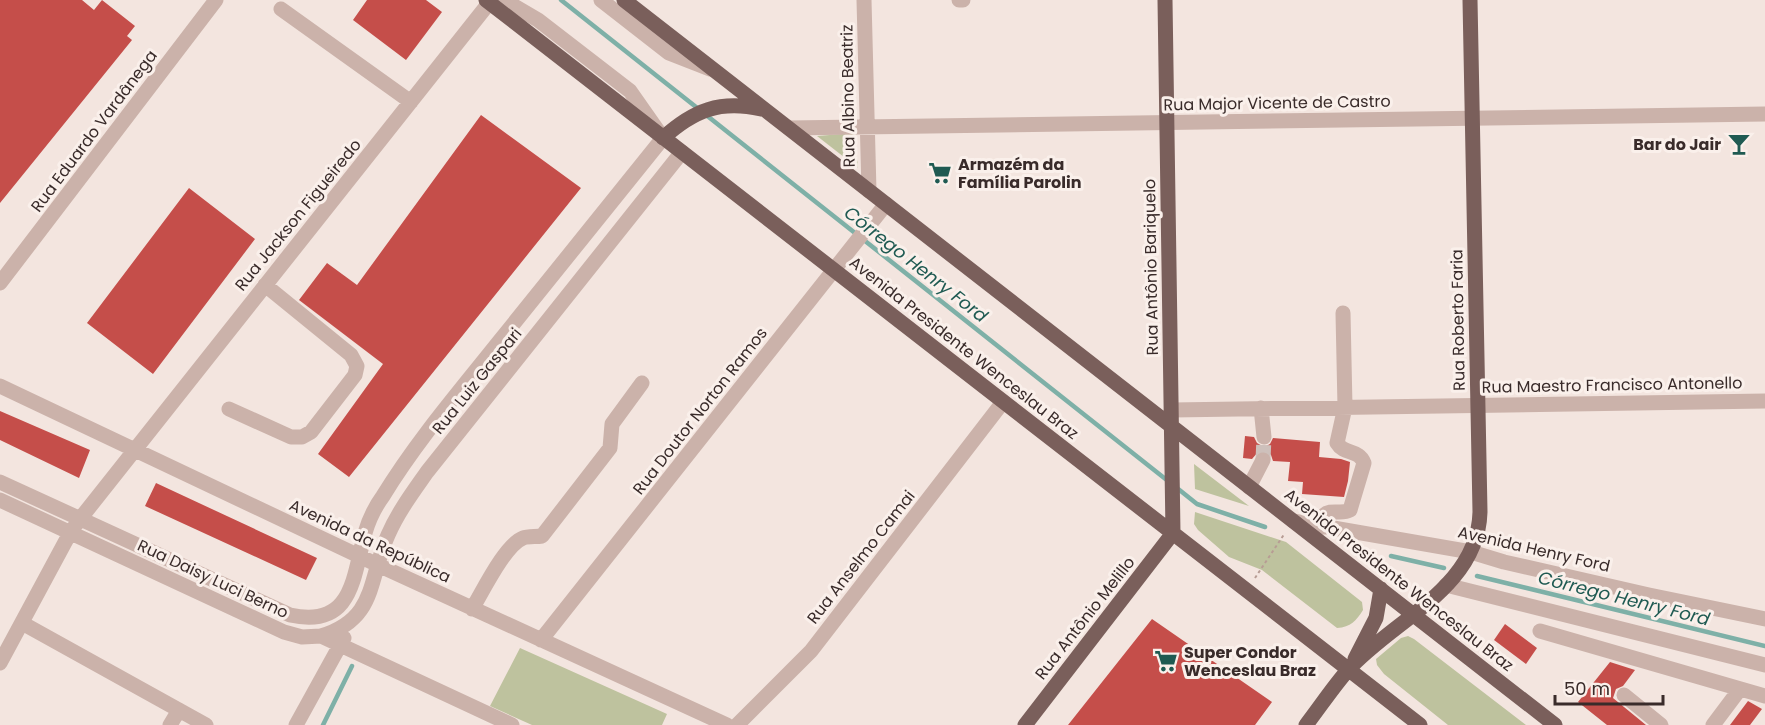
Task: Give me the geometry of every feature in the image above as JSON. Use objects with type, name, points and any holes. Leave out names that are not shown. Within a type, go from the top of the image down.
[{"type":"main road","name":"Avenida Presidente Wenceslau Braz","points":[[624,0],[1555,725]]},
{"type":"main road","name":"Rua Antônio Bariquelo","points":[[1165,0],[1173,533]]},
{"type":"main road","name":"Rua Roberto Faria","points":[[1349,669],[1446,585],[1471,552],[1479,525],[1470,0]]},
{"type":"main road","name":"Avenida Presidente Wenceslau Braz","points":[[493,1],[667,134],[682,152],[839,265],[1003,402],[1420,725]]},
{"type":"main road","points":[[667,134],[692,115],[717,106],[744,105],[765,110]]},
{"type":"main road","name":"Rua Antônio Melillo","points":[[1025,725],[1173,533]]},
{"type":"main road","points":[[1306,725],[1349,669],[1376,618],[1381,589]]},
{"type":"street","name":"Rua Eduardo Vardânega","points":[[0,284],[216,0]]},
{"type":"street","points":[[601,0],[669,53],[716,72]]},
{"type":"street","name":"Rua Albino Beatriz","points":[[864,0],[869,191]]},
{"type":"street","name":"Rua Jackson Figueiredo","points":[[0,663],[70,533],[80,519],[493,1]]},
{"type":"street","points":[[281,9],[411,102]]},
{"type":"street","name":"Rua Major Vicente de Castro","points":[[789,128],[1765,114]]},
{"type":"street","name":"Rua Luiz Gaspari","points":[[318,617],[337,609],[344,602],[352,585],[373,512],[412,452],[667,134]]},
{"type":"street","name":"Rua Luiz Gaspari","points":[[296,725],[365,604],[394,522],[427,472],[682,152]]},
{"type":"street","name":"Rua Doutor Norton Ramos","points":[[541,640],[886,204]]},
{"type":"street","points":[[229,409],[291,437],[302,437],[310,432],[355,375],[357,366],[351,355],[265,285]]},
{"type":"street","points":[[1322,527],[1323,516],[1326,513],[1350,510],[1364,463],[1358,453],[1344,450],[1337,443],[1345,407],[1343,313]]},
{"type":"street","points":[[472,609],[492,578],[503,555],[522,538],[542,536],[610,448],[612,424],[642,384]]},
{"type":"street","name":"Avenida da República","points":[[0,386],[472,609],[727,725]]},
{"type":"street","name":"Rua Maestro Francisco Antonello","points":[[1172,410],[1765,401]]},
{"type":"street","name":"Rua Anselmo Camai","points":[[737,725],[811,651],[1003,402]]},
{"type":"street","points":[[1261,408],[1264,437]]},
{"type":"street","points":[[1249,487],[1263,460]]},
{"type":"street","name":"Rua Daisy Luci Berno","points":[[0,482],[278,610],[301,617],[318,617]]},
{"type":"street","name":"Rua Daisy Luci Berno","points":[[0,500],[284,632],[302,637],[321,636],[512,725]]},
{"type":"street","name":"Avenida Henry Ford","points":[[1293,521],[1471,552],[1504,562],[1765,619]]},
{"type":"street","points":[[1446,585],[1765,665]]},
{"type":"street","points":[[321,636],[355,619]]},
{"type":"street","points":[[22,623],[206,725]]},
{"type":"street","points":[[1540,631],[1765,696]]},
{"type":"street","points":[[1713,725],[1740,690]]},
{"type":"street","points":[[1624,695],[1661,725]]},
{"type":"street","points":[[170,725],[179,710]]},
{"type":"path","points":[[1247,590],[1293,521]]},
{"type":"green space","points":[[855,133],[858,168],[817,136]]},
{"type":"green space","points":[[1194,464],[1249,506],[1195,489]]},
{"type":"green space","points":[[1195,512],[1286,542],[1362,602],[1363,610],[1353,623],[1337,628],[1262,570],[1229,557],[1198,530],[1194,524]]},
{"type":"green space","points":[[1408,636],[1526,725],[1448,725],[1384,674],[1377,665],[1376,659],[1401,638]]},
{"type":"green space","points":[[520,648],[667,714],[662,725],[532,725],[490,706]]},
{"type":"building","points":[[0,0],[82,0],[94,10],[102,0],[135,26],[127,36],[132,40],[0,203]]},
{"type":"building","points":[[367,0],[426,0],[442,12],[406,60],[353,20]]},
{"type":"building","points":[[481,115],[581,188],[349,477],[318,454],[383,364],[299,300],[327,263],[357,285]]},
{"type":"building","points":[[189,188],[255,239],[153,374],[87,323]]},
{"type":"building","points":[[0,411],[90,450],[79,478],[0,440]]},
{"type":"building","points":[[1245,436],[1254,437],[1257,443],[1264,447],[1270,444],[1273,438],[1320,442],[1319,457],[1350,462],[1344,497],[1302,494],[1303,482],[1288,481],[1290,462],[1273,461],[1267,451],[1258,452],[1252,459],[1243,458]]},
{"type":"building","points":[[156,483],[317,558],[306,580],[145,506]]},
{"type":"building","name":"Super Condor Wenceslau Braz","points":[[1152,619],[1272,702],[1255,725],[1068,725]]},
{"type":"building","points":[[1505,624],[1537,648],[1526,664],[1494,640]]},
{"type":"building","points":[[1610,662],[1635,670],[1623,686],[1616,689],[1613,698],[1646,725],[1607,725],[1578,702]]},
{"type":"building","points":[[1748,701],[1762,709],[1750,725],[1730,725]]},
{"type":"waterway","name":"Córrego Henry Ford","points":[[561,0],[1168,481]]},
{"type":"waterway","name":"Córrego Henry Ford","points":[[1177,488],[1197,504],[1265,527]]},
{"type":"waterway","name":"Córrego Henry Ford","points":[[1391,556],[1444,568]]},
{"type":"waterway","name":"Córrego Henry Ford","points":[[1477,576],[1765,646]]},
{"type":"waterway","points":[[323,725],[352,666]]},
{"type":"tunnel","points":[[1263,460],[1264,437]]},
{"type":"place","name":"Bar do Jair","points":[[1739,144]]},
{"type":"place","name":"Armazém da Família Parolin","points":[[940,173]]},
{"type":"place","name":"Super Condor Wenceslau Braz","points":[[1166,661]]}]
